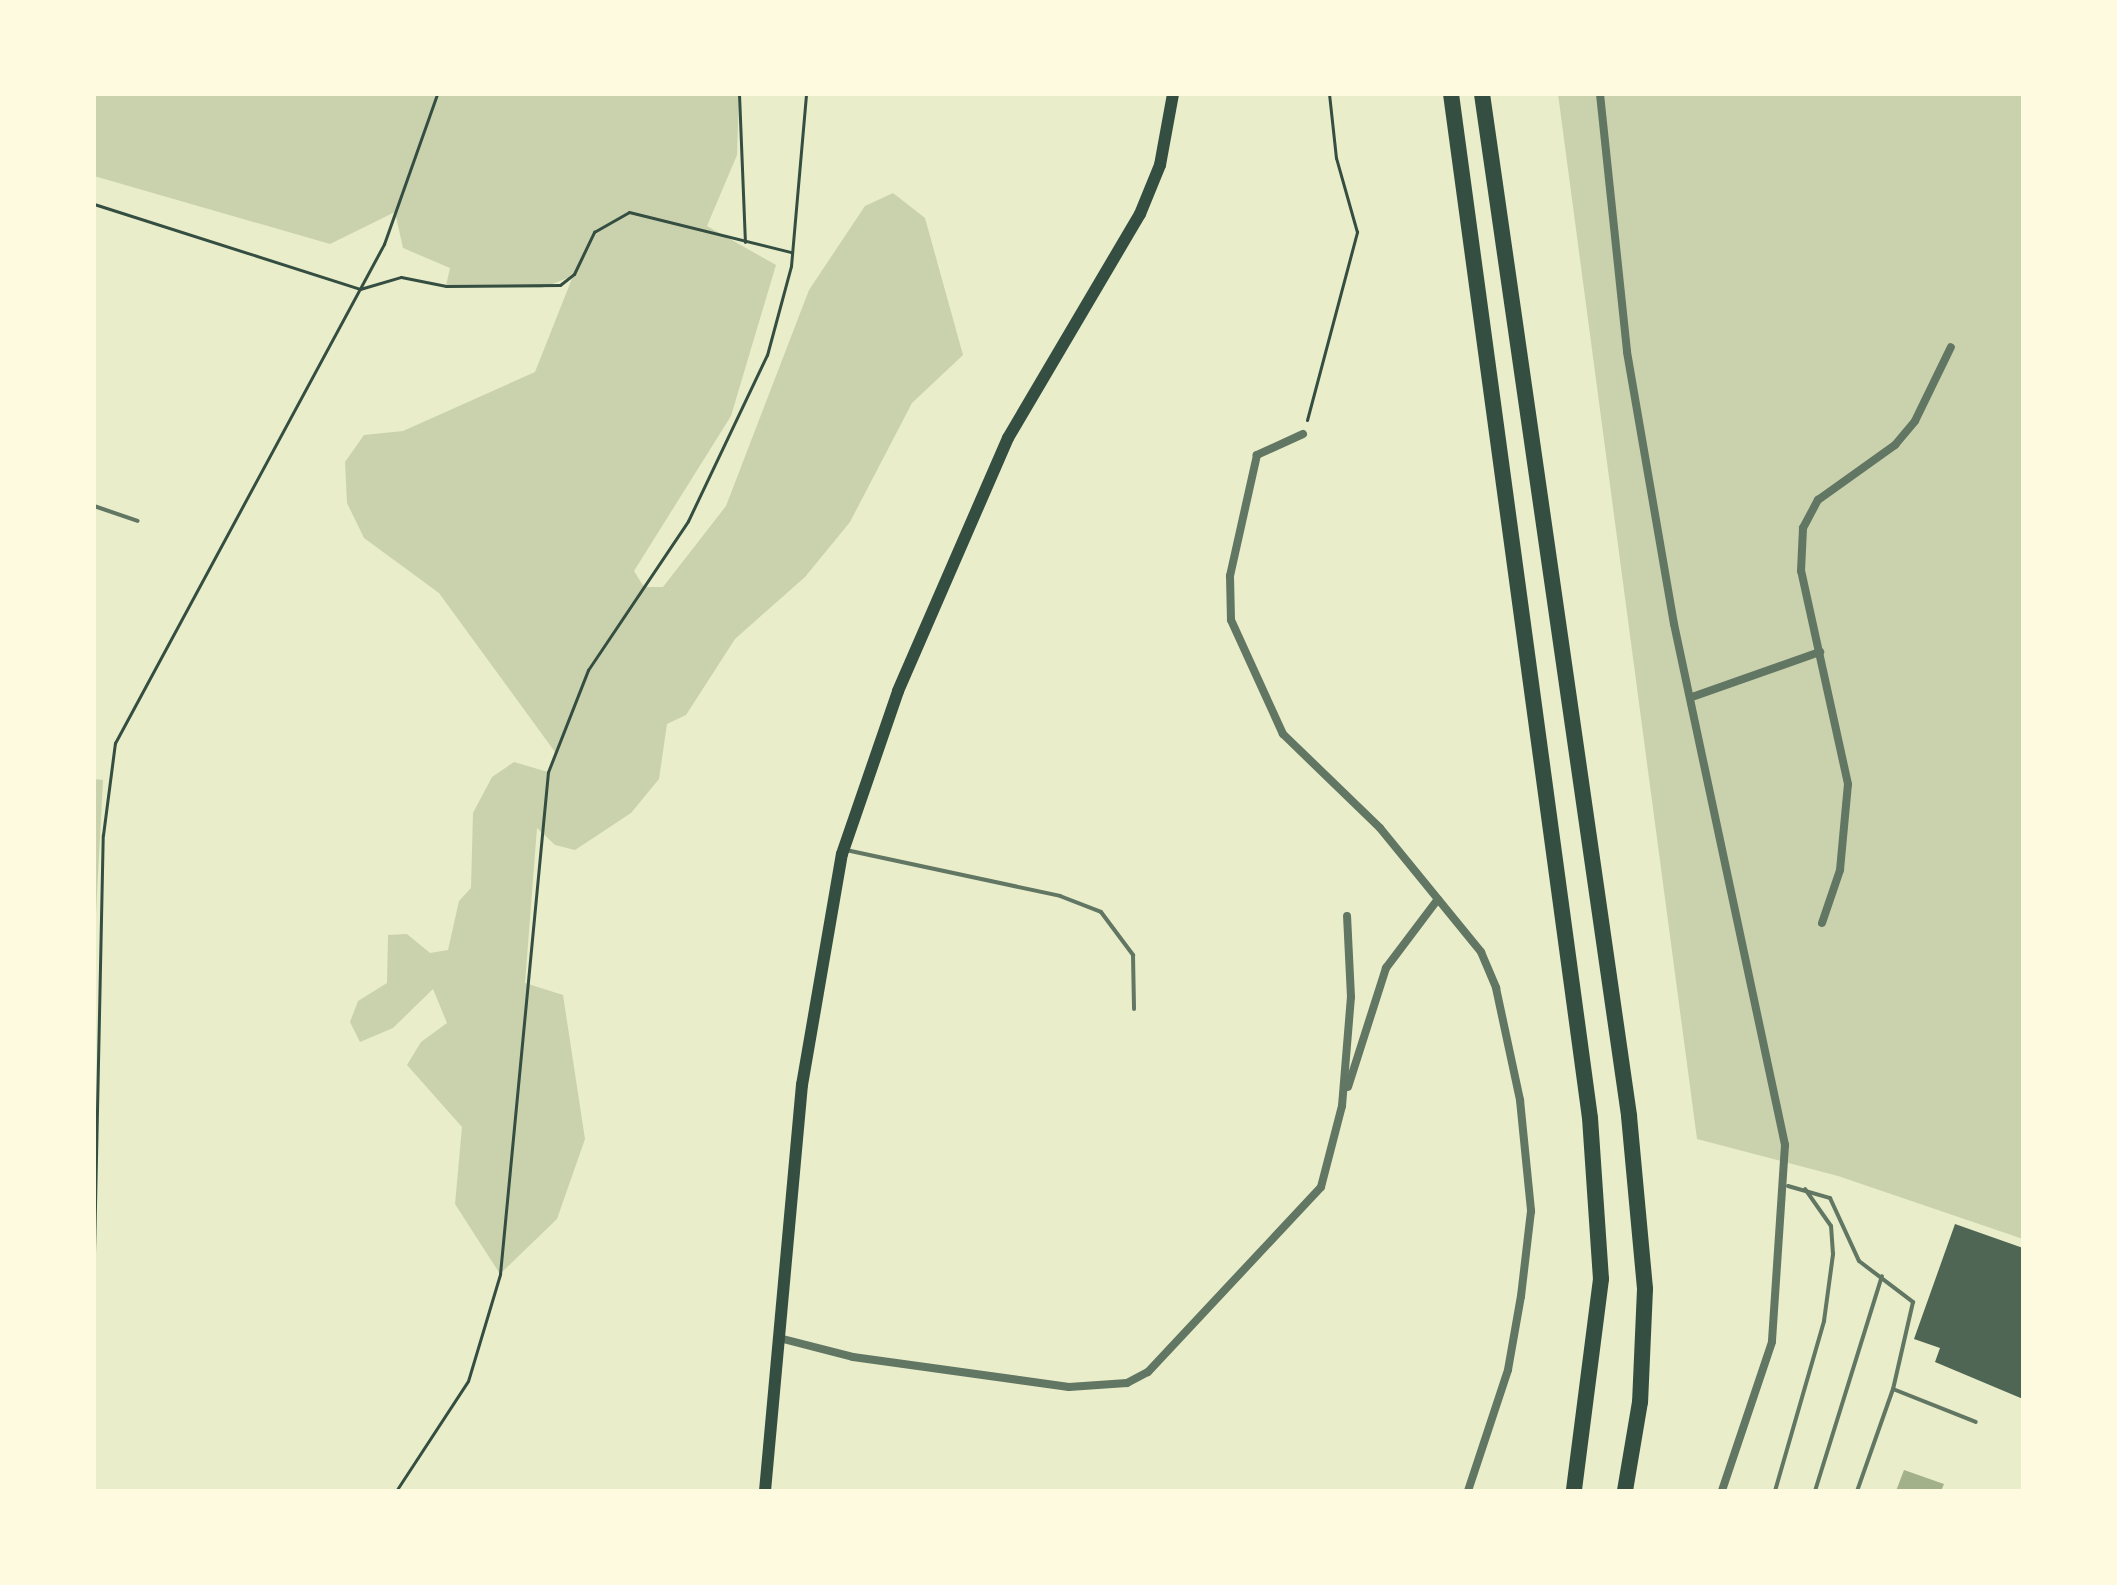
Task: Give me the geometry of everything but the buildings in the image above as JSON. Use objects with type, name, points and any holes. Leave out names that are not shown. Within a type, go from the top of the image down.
[{"type":"highway","points":[[1451,94],[1590,1118],[1601,1279],[1574,1491]]},
{"type":"highway","points":[[1482,94],[1629,1116],[1645,1289],[1640,1402],[1625,1491]]},
{"type":"main road","points":[[765,1491],[783,1339],[802,1085],[844,849],[886,721],[1008,438],[1140,214],[1164,150],[1173,94]]},
{"type":"street","points":[[1600,94],[1627,352],[1692,697],[1771,1057],[1788,1186],[1772,1342],[1722,1491]]},
{"type":"street","points":[[1822,923],[1847,829],[1848,784],[1801,571],[1808,515],[1837,481],[1895,445],[1933,390],[1951,347]]},
{"type":"street","points":[[1303,434],[1257,455],[1230,576],[1231,620],[1283,734],[1353,799],[1481,952],[1496,988],[1520,1100],[1531,1211],[1508,1370],[1468,1491]]},
{"type":"street","points":[[1692,697],[1820,652]]},
{"type":"street","points":[[783,1339],[951,1373],[1069,1387],[1127,1383],[1169,1352],[1310,1205],[1386,968],[1438,899]]},
{"type":"street","points":[[1342,1106],[1351,997],[1347,916]]},
{"type":"lane","points":[[94,506],[138,521]]},
{"type":"lane","points":[[844,849],[1060,896],[1101,912],[1133,955],[1134,1009]]},
{"type":"lane","points":[[1788,1186],[1804,1188],[1830,1198],[1859,1261],[1913,1302],[1893,1389],[1857,1491]]},
{"type":"lane","points":[[1775,1491],[1824,1321],[1833,1254],[1831,1226],[1804,1188]]},
{"type":"lane","points":[[1815,1491],[1882,1276]]},
{"type":"lane","points":[[1893,1389],[1976,1422]]},
{"type":"path","points":[[94,1253],[103,835],[115,743],[384,244],[437,94]]},
{"type":"path","points":[[739,94],[745,242]]},
{"type":"path","points":[[396,1491],[468,1381],[500,1274],[548,772],[588,670],[688,521],[732,441],[767,355],[793,252],[806,94]]},
{"type":"path","points":[[1303,434],[1357,232],[1336,158],[1329,94]]},
{"type":"path","points":[[94,204],[360,289],[401,277],[446,286],[560,285],[594,232],[629,212],[707,226],[745,242],[793,252]]},
{"type":"shaded area","points":[[94,94],[739,94],[737,155],[707,226],[776,265],[731,416],[634,571],[644,587],[663,587],[726,506],[809,290],[865,206],[893,193],[925,218],[963,355],[912,403],[850,522],[805,577],[735,639],[686,715],[667,724],[659,779],[631,813],[575,850],[555,845],[537,828],[525,983],[563,995],[585,1139],[557,1219],[500,1274],[455,1204],[462,1127],[407,1065],[421,1042],[447,1023],[433,989],[393,1028],[360,1042],[350,1022],[358,1001],[387,983],[388,935],[407,934],[430,953],[448,950],[459,901],[471,888],[473,813],[492,777],[514,762],[548,772],[555,752],[439,593],[364,538],[347,503],[345,462],[364,435],[403,431],[535,372],[573,276],[542,288],[446,286],[450,268],[403,248],[395,212],[330,244],[94,176]]},
{"type":"shaded area","points":[[1558,94],[2023,94],[2023,1239],[1838,1176],[1697,1139]]},
{"type":"shaded area","points":[[94,779],[103,780],[94,953]]},
{"type":"shaded area","points":[[1904,1470],[1944,1484],[1941,1491],[1896,1491]]}]
